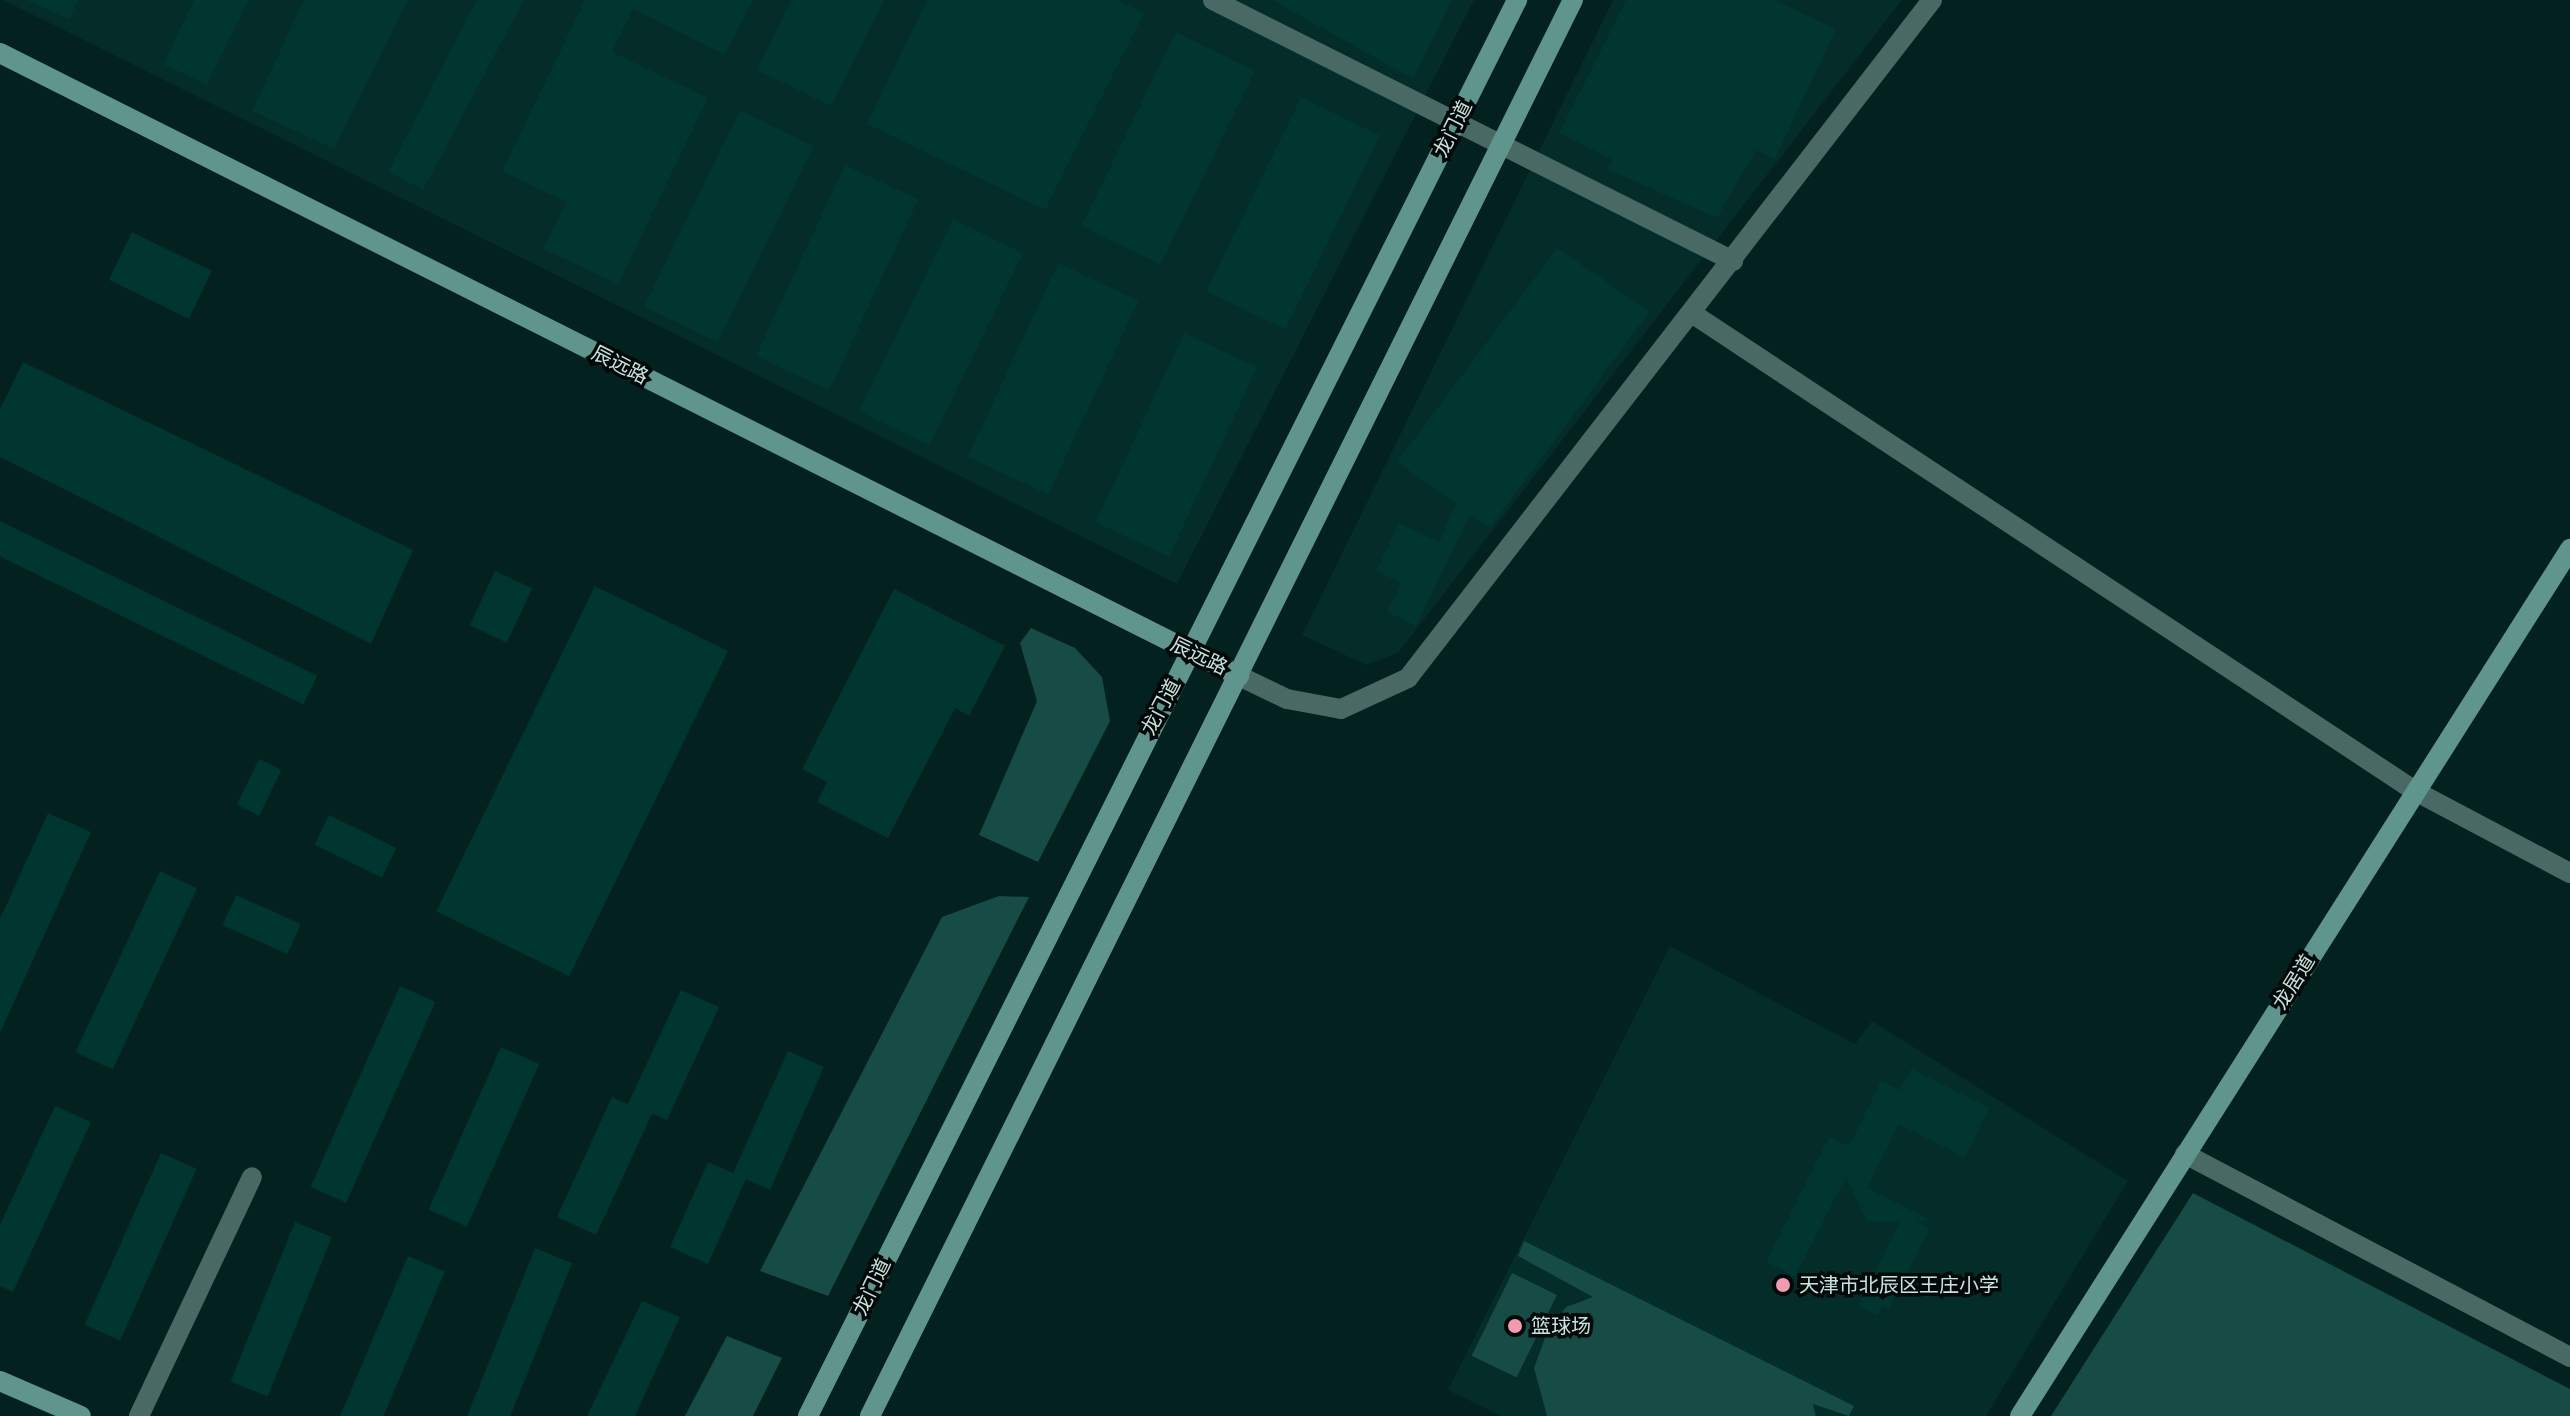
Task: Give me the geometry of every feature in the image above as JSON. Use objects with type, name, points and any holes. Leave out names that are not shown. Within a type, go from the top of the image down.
[{"type":"main road","name":"龙门道","points":[[808,1416],[1517,0]]},
{"type":"main road","points":[[870,1416],[1573,0]]},
{"type":"main road","name":"辰远路","points":[[0,53],[1239,676]]},
{"type":"main road","name":"龙居道","points":[[2020,1416],[2570,549]]},
{"type":"main road","points":[[0,1381],[81,1416]]},
{"type":"street","points":[[1213,0],[1500,148],[1733,261]]},
{"type":"street","points":[[1239,676],[1287,699],[1341,709],[1408,678],[1693,314],[1932,0]]},
{"type":"street","points":[[1693,314],[2415,791],[2570,873]]},
{"type":"street","points":[[2185,1154],[2570,1357]]},
{"type":"street","points":[[139,1416],[252,1177]]},
{"type":"shaded area","points":[[3,0],[1474,0],[1177,584]]},
{"type":"shaded area","points":[[1613,0],[1902,0],[1398,653],[1366,665],[1302,635]]},
{"type":"shaded area","points":[[1031,628],[1075,648],[1102,677],[1110,721],[1038,862],[979,835],[1037,701],[1020,643]]},
{"type":"shaded area","points":[[999,896],[1029,897],[828,1296],[760,1271],[942,917]]},
{"type":"shaded area","name":"天津市北辰区王庄小学","points":[[1670,946],[1855,1044],[1872,1021],[2128,1181],[1986,1416],[1501,1416],[1448,1390]]},
{"type":"shaded area","points":[[2193,1193],[2570,1389],[2570,1416],[2051,1416]]},
{"type":"shaded area","points":[[1524,1241],[1854,1406],[1849,1416],[1813,1404],[1816,1416],[1547,1416],[1534,1368],[1547,1332],[1566,1307],[1593,1297],[1518,1256]]},
{"type":"shaded area","name":"篮球场","points":[[1512,1273],[1557,1295],[1517,1378],[1472,1356]]},
{"type":"shaded area","points":[[727,1336],[782,1358],[753,1416],[685,1416]]},
{"type":"building","points":[[27,0],[78,0],[69,20]]},
{"type":"building","points":[[194,0],[249,0],[207,85],[163,64]]},
{"type":"building","points":[[304,0],[408,0],[334,149],[252,111]]},
{"type":"building","points":[[477,0],[524,0],[423,190],[388,172]]},
{"type":"building","points":[[585,0],[753,0],[725,55],[633,9],[612,52],[708,98],[618,284],[543,249],[566,202],[502,171]]},
{"type":"building","points":[[791,0],[884,0],[831,106],[757,70]]},
{"type":"building","points":[[927,0],[1118,0],[1144,13],[1045,210],[867,124]]},
{"type":"building","points":[[1272,0],[1452,0],[1413,79]]},
{"type":"building","points":[[1626,0],[1774,0],[1836,29],[1775,159],[1756,150],[1717,218],[1607,169],[1613,160],[1559,133]]},
{"type":"building","points":[[1176,32],[1255,71],[1160,265],[1081,226]]},
{"type":"building","points":[[1301,97],[1380,136],[1285,330],[1206,291]]},
{"type":"building","points":[[740,110],[814,146],[718,343],[644,307]]},
{"type":"building","points":[[845,165],[918,199],[829,390],[756,356]]},
{"type":"building","points":[[953,219],[1023,253],[929,446],[859,411]]},
{"type":"building","points":[[132,232],[212,271],[189,319],[109,280]]},
{"type":"building","points":[[1557,248],[1650,311],[1490,528],[1470,515],[1416,626],[1387,612],[1402,583],[1376,571],[1399,523],[1439,542],[1456,504],[1397,462]]},
{"type":"building","points":[[1058,263],[1139,301],[1048,495],[968,457]]},
{"type":"building","points":[[1184,333],[1257,367],[1169,557],[1096,522]]},
{"type":"building","points":[[23,362],[413,550],[371,644],[0,457],[0,409]]},
{"type":"building","points":[[0,521],[317,676],[303,705],[0,557]]},
{"type":"building","points":[[495,571],[532,588],[507,643],[470,625]]},
{"type":"building","points":[[595,586],[728,651],[569,976],[436,911]]},
{"type":"building","points":[[894,589],[1005,646],[969,716],[955,708],[888,838],[817,802],[827,782],[802,769]]},
{"type":"building","points":[[259,759],[281,770],[259,816],[237,805]]},
{"type":"building","points":[[48,813],[91,832],[0,1033],[0,919]]},
{"type":"building","points":[[329,815],[396,848],[382,878],[315,845]]},
{"type":"building","points":[[160,871],[197,888],[113,1070],[75,1052]]},
{"type":"building","points":[[236,895],[301,924],[287,954],[223,925]]},
{"type":"building","points":[[400,986],[436,1002],[346,1203],[311,1187]]},
{"type":"building","points":[[681,990],[719,1007],[667,1120],[652,1114],[596,1235],[557,1217],[612,1097],[628,1104]]},
{"type":"building","points":[[501,1047],[539,1064],[467,1227],[429,1210]]},
{"type":"building","points":[[788,1051],[824,1067],[770,1190],[746,1179],[708,1264],[670,1247],[708,1162],[733,1173]]},
{"type":"building","points":[[1911,1069],[1989,1108],[1965,1157],[1899,1124],[1867,1188],[1931,1220],[1916,1221],[1930,1228],[1889,1308],[1883,1305],[1878,1316],[1858,1305],[1900,1222],[1867,1221],[1846,1177],[1795,1277],[1766,1262],[1829,1137],[1849,1146],[1881,1081],[1900,1090]]},
{"type":"building","points":[[55,1106],[91,1122],[13,1292],[0,1286],[0,1225]]},
{"type":"building","points":[[161,1153],[197,1169],[120,1341],[85,1325]]},
{"type":"building","points":[[295,1222],[332,1237],[268,1396],[231,1381]]},
{"type":"building","points":[[535,1248],[572,1263],[510,1416],[467,1416]]},
{"type":"building","points":[[408,1256],[445,1272],[384,1416],[340,1416]]},
{"type":"building","points":[[642,1301],[680,1317],[635,1416],[587,1416]]},
{"type":"place","name":"天津市北辰区王庄小学","points":[[1783,1285]]},
{"type":"place","name":"篮球场","points":[[1515,1326]]}]
